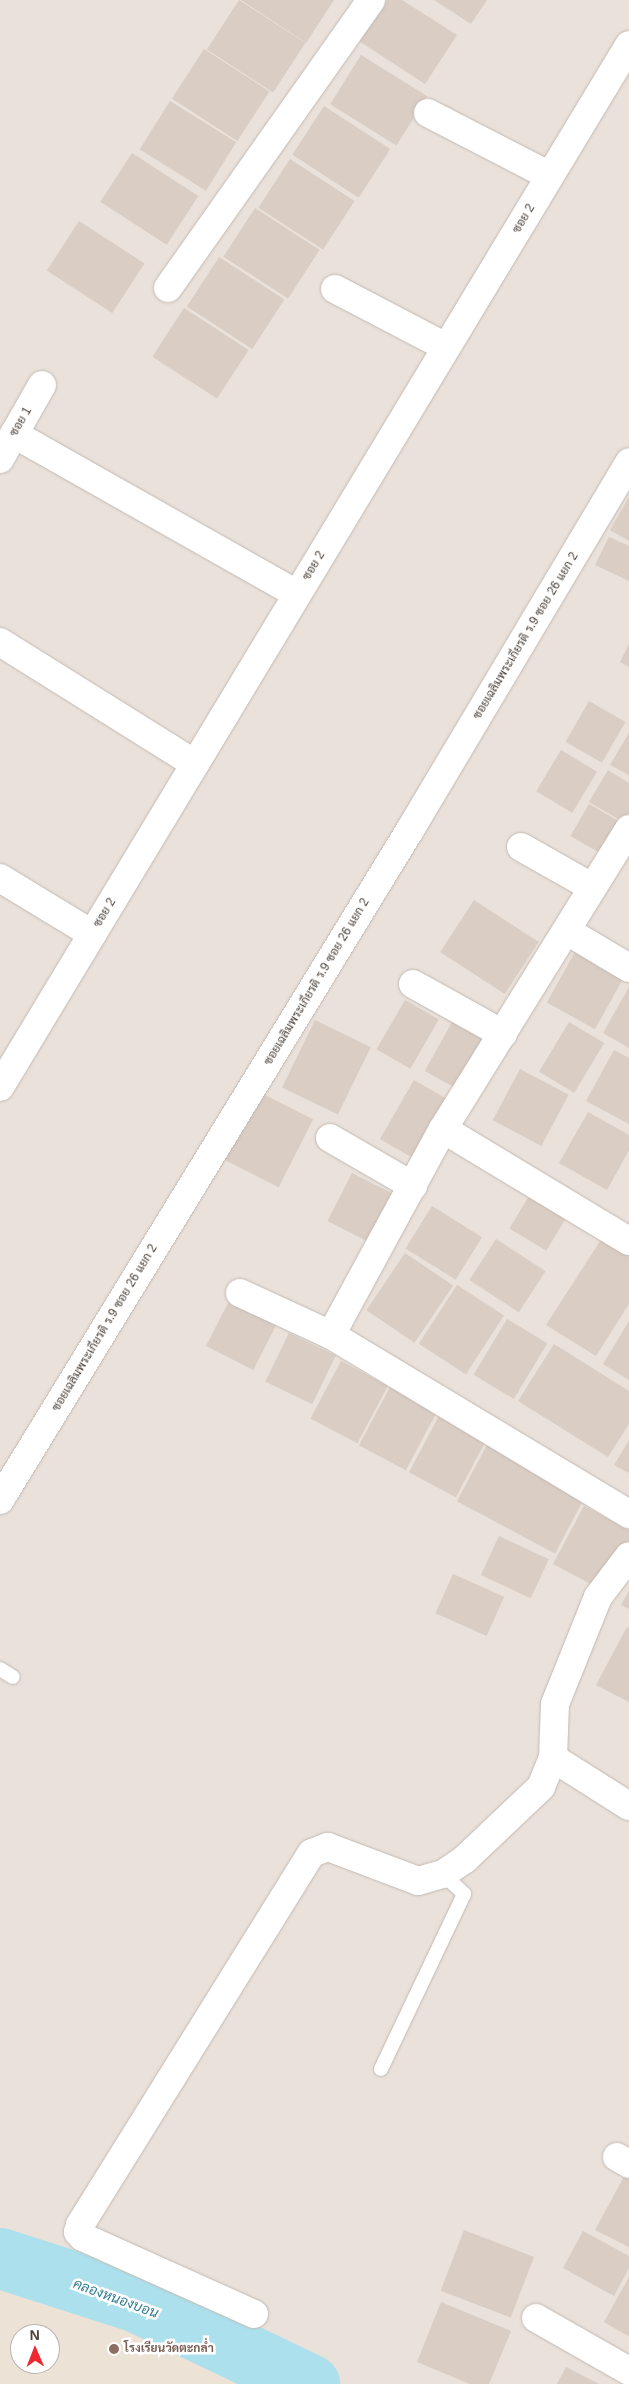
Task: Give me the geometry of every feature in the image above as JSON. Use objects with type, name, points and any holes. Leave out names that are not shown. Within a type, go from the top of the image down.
[{"type":"street","points":[[168,288],[371,0]]},
{"type":"street","name":"ซอย 2","points":[[0,1087],[629,46]]},
{"type":"street","points":[[428,112],[550,176]]},
{"type":"street","points":[[335,289],[446,348]]},
{"type":"street","name":"ซอย 1","points":[[0,458],[42,385]]},
{"type":"street","points":[[14,434],[297,594]]},
{"type":"street","name":"ซอยเฉลิมพระเกียรติ ร.9 ซอย 26 แยก 2","points":[[0,1500],[410,830],[629,462]]},
{"type":"street","points":[[0,642],[195,764]]},
{"type":"street","points":[[331,1335],[443,1129],[567,931],[590,886],[629,829]]},
{"type":"street","points":[[521,847],[590,886]]},
{"type":"street","points":[[0,878],[92,934]]},
{"type":"street","points":[[567,931],[629,968]]},
{"type":"street","points":[[413,984],[503,1034]]},
{"type":"street","points":[[443,1129],[629,1241]]},
{"type":"street","points":[[330,1138],[413,1186]]},
{"type":"street","points":[[240,1293],[331,1335],[629,1514]]},
{"type":"street","points":[[254,2314],[83,2237],[78,2232],[80,2225],[312,1853],[328,1847],[418,1881],[442,1874],[465,1859],[541,1787],[553,1758],[555,1704],[598,1597],[629,1556]]},
{"type":"street","points":[[553,1758],[629,1806]]},
{"type":"street","points":[[536,2318],[629,2371]]},
{"type":"lane","points":[[0,1670],[13,1677]]},
{"type":"lane","points":[[381,2069],[464,1894],[442,1874]]},
{"type":"shaded area","points":[[0,0],[629,0],[629,2384],[0,2384]]},
{"type":"shaded area","name":"โรงเรียนวัดตะกล่ำ","points":[[0,2286],[85,2312],[267,2384],[0,2384]]},
{"type":"building","points":[[239,0],[305,43],[273,93],[207,49]]},
{"type":"building","points":[[241,0],[334,0],[306,43]]},
{"type":"building","points":[[387,0],[402,0],[457,35],[425,84],[359,41]]},
{"type":"building","points":[[434,0],[487,0],[471,24]]},
{"type":"building","points":[[204,49],[269,91],[237,141],[172,98]]},
{"type":"building","points":[[361,55],[427,96],[396,146],[330,104]]},
{"type":"building","points":[[170,101],[236,142],[206,191],[140,149]]},
{"type":"building","points":[[324,106],[390,149],[359,198],[292,155]]},
{"type":"building","points":[[132,153],[198,196],[167,245],[100,202]]},
{"type":"building","points":[[290,159],[355,201],[323,250],[258,208]]},
{"type":"building","points":[[255,208],[320,250],[288,299],[223,257]]},
{"type":"building","points":[[79,221],[144,263],[112,313],[47,270]]},
{"type":"building","points":[[219,257],[284,299],[252,349],[187,306]]},
{"type":"building","points":[[184,308],[249,350],[217,399],[152,357]]},
{"type":"building","points":[[629,497],[629,541],[610,530]]},
{"type":"building","points":[[609,537],[629,546],[629,581],[595,565]]},
{"type":"building","points":[[629,644],[629,667],[620,662]]},
{"type":"building","points":[[589,701],[625,722],[602,763],[566,742]]},
{"type":"building","points":[[629,733],[629,775],[610,765]]},
{"type":"building","points":[[561,750],[597,772],[572,813],[536,791]]},
{"type":"building","points":[[608,770],[629,783],[629,815],[625,823],[589,802]]},
{"type":"building","points":[[589,804],[625,825],[607,857],[570,836]]},
{"type":"building","points":[[474,900],[539,942],[505,994],[440,952]]},
{"type":"building","points":[[576,950],[624,977],[595,1029],[547,1002]]},
{"type":"building","points":[[629,987],[629,1048],[603,1033]]},
{"type":"building","points":[[405,1000],[439,1019],[410,1069],[377,1049]]},
{"type":"building","points":[[315,1020],[371,1047],[338,1115],[282,1087]]},
{"type":"building","points":[[452,1022],[486,1041],[459,1090],[425,1071]]},
{"type":"building","points":[[569,1022],[604,1043],[574,1093],[539,1072]]},
{"type":"building","points":[[614,1050],[629,1058],[629,1124],[586,1101]]},
{"type":"building","points":[[520,1069],[569,1095],[541,1146],[493,1120]]},
{"type":"building","points":[[414,1080],[447,1099],[413,1158],[380,1139]]},
{"type":"building","points":[[257,1091],[313,1120],[279,1187],[222,1159]]},
{"type":"building","points":[[588,1112],[629,1135],[629,1150],[607,1190],[559,1163]]},
{"type":"building","points":[[352,1173],[399,1197],[375,1245],[327,1221]]},
{"type":"building","points":[[529,1196],[566,1218],[546,1251],[509,1229]]},
{"type":"building","points":[[432,1206],[482,1237],[456,1280],[406,1248]]},
{"type":"building","points":[[604,1235],[629,1251],[629,1304],[596,1356],[546,1325]]},
{"type":"building","points":[[496,1239],[545,1271],[519,1312],[469,1280]]},
{"type":"building","points":[[405,1253],[453,1285],[414,1343],[366,1310]]},
{"type":"building","points":[[457,1285],[504,1315],[466,1374],[419,1344]]},
{"type":"building","points":[[231,1297],[278,1321],[253,1370],[206,1346]]},
{"type":"building","points":[[507,1319],[547,1343],[514,1399],[474,1375]]},
{"type":"building","points":[[629,1321],[629,1380],[603,1364]]},
{"type":"building","points":[[289,1333],[336,1356],[312,1404],[265,1382]]},
{"type":"building","points":[[554,1344],[629,1391],[629,1424],[608,1457],[518,1401]]},
{"type":"building","points":[[341,1361],[388,1386],[357,1443],[310,1418]]},
{"type":"building","points":[[390,1387],[437,1412],[406,1470],[359,1445]]},
{"type":"building","points":[[440,1414],[487,1439],[456,1497],[409,1472]]},
{"type":"building","points":[[629,1440],[629,1473],[614,1465]]},
{"type":"building","points":[[488,1443],[586,1495],[555,1553],[457,1501]]},
{"type":"building","points":[[584,1506],[629,1530],[629,1544],[604,1591],[553,1564]]},
{"type":"building","points":[[499,1536],[549,1559],[531,1598],[481,1575]]},
{"type":"building","points":[[453,1574],[504,1597],[487,1636],[436,1613]]},
{"type":"building","points":[[629,1591],[629,1609],[621,1605]]},
{"type":"building","points":[[627,1627],[629,1628],[629,1702],[596,1685]]},
{"type":"building","points":[[626,2173],[629,2175],[629,2247],[595,2230]]},
{"type":"building","points":[[464,2230],[534,2257],[511,2318],[441,2291]]},
{"type":"building","points":[[583,2231],[629,2256],[629,2268],[614,2296],[563,2268]]},
{"type":"building","points":[[629,2277],[629,2335],[628,2336],[604,2322]]},
{"type":"building","points":[[441,2302],[511,2331],[489,2384],[470,2384],[417,2362]]},
{"type":"building","points":[[566,2367],[599,2384],[557,2384]]},
{"type":"waterway","name":"คลองหนองบอน","points":[[0,2258],[137,2302],[309,2384]]},
{"type":"place","name":"โรงเรียนวัดตะกล่ำ","points":[[114,2349]]}]
